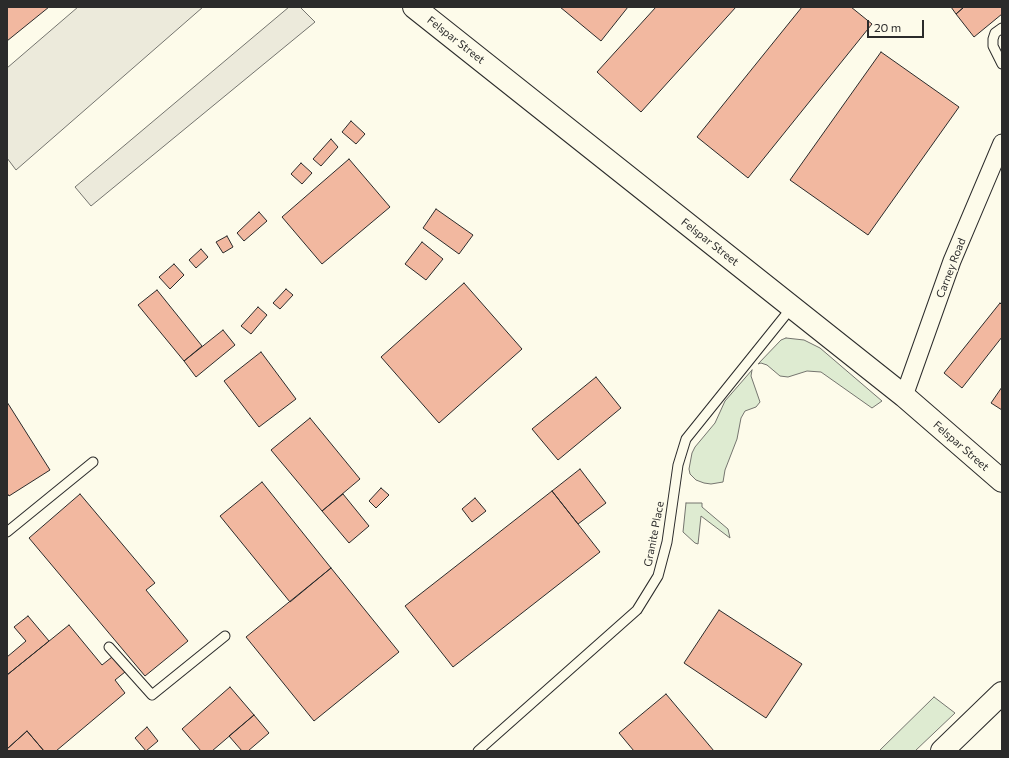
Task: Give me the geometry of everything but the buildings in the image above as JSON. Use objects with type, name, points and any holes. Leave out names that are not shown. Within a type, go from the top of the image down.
[{"type":"main road","name":"Felspar Street","points":[[414,7],[904,396],[1002,481]]},
{"type":"main road","points":[[942,751],[1002,693]]},
{"type":"street","name":"Carney Road","points":[[904,396],[952,261],[1002,143]]},
{"type":"lane","points":[[1002,28],[995,33],[993,46],[1002,64]]},
{"type":"lane","name":"Granite Place","points":[[478,751],[637,610],[658,576],[667,542],[678,465],[686,439],[792,307]]},
{"type":"lane","points":[[7,532],[93,462]]},
{"type":"lane","points":[[109,647],[152,695],[225,636]]},
{"type":"green space","points":[[786,338],[804,340],[820,348],[882,401],[872,408],[821,372],[807,371],[788,377],[780,376],[767,365],[761,363],[758,364],[781,340]]},
{"type":"green space","points":[[752,370],[751,376],[760,402],[756,407],[745,411],[741,418],[737,439],[725,470],[723,482],[711,484],[696,480],[690,474],[689,469],[692,453],[695,447],[715,423],[725,401]]},
{"type":"green space","points":[[686,503],[702,503],[702,507],[728,529],[730,538],[701,516],[698,544],[695,543],[683,532]]},
{"type":"green space","points":[[934,697],[955,713],[915,751],[879,751]]},
{"type":"shaded area","points":[[78,7],[203,7],[16,170],[7,158],[7,68]]},
{"type":"shaded area","points":[[289,7],[300,7],[315,22],[91,206],[75,187]]}]
